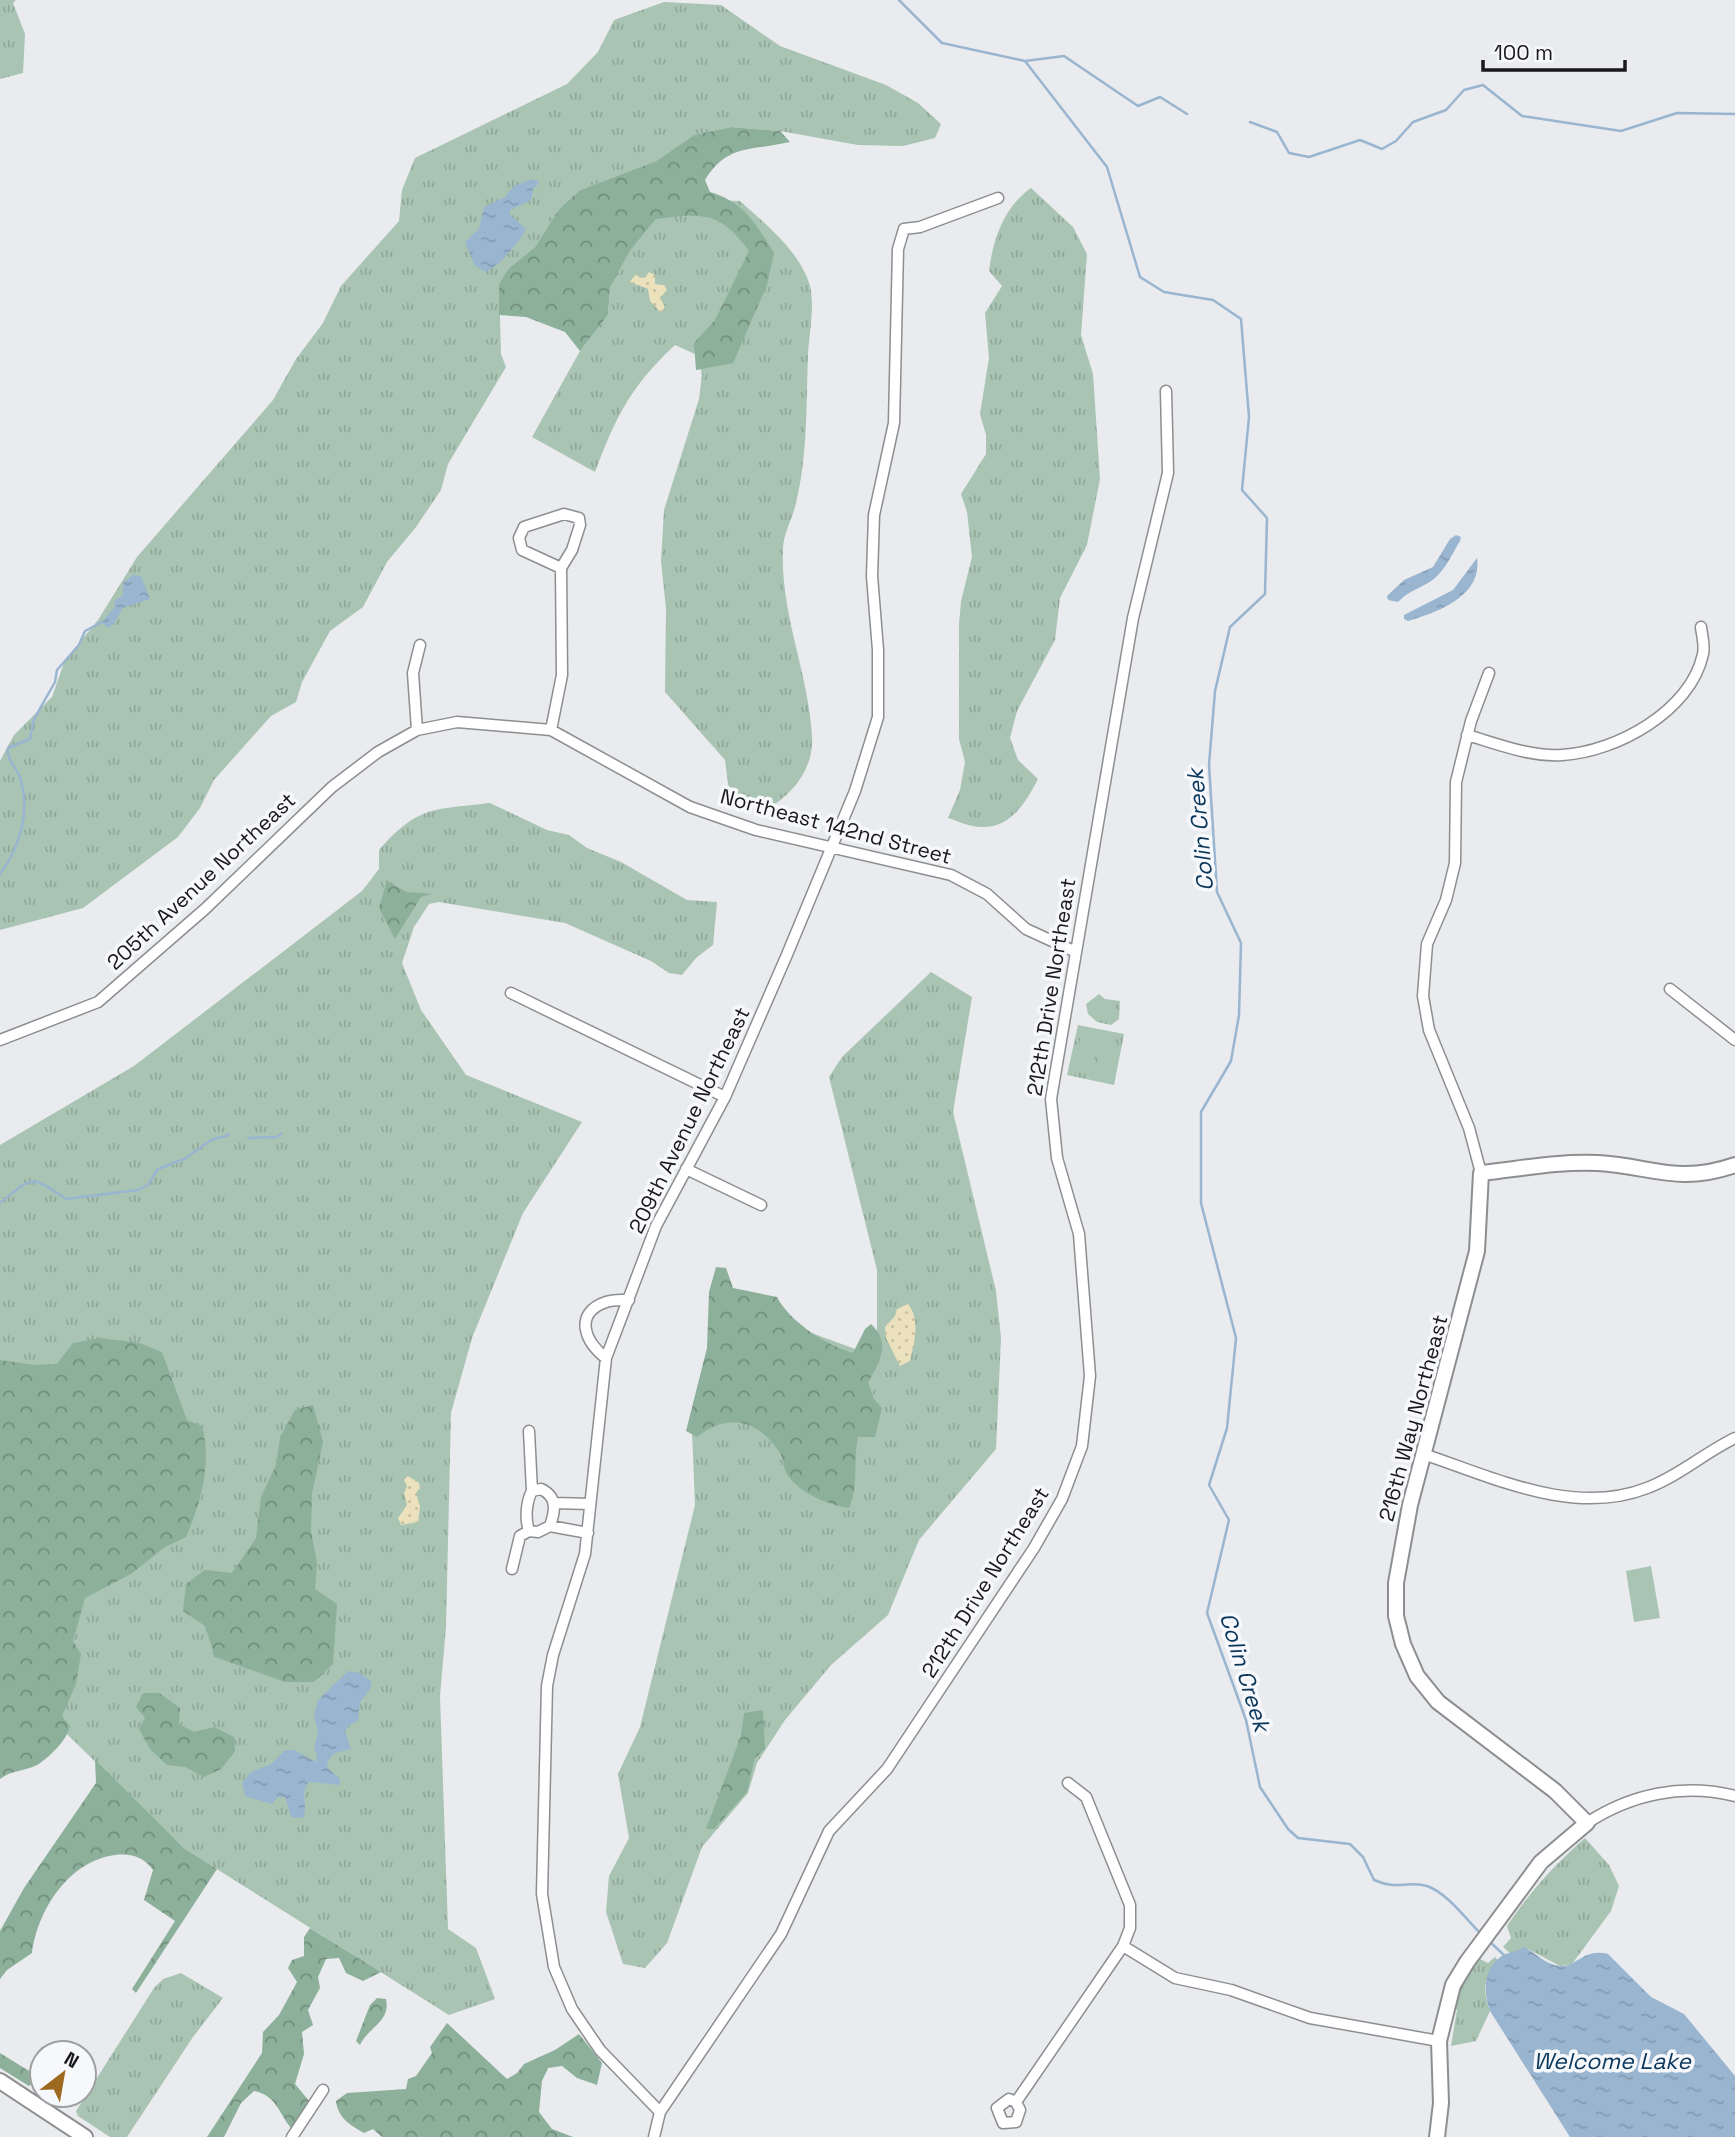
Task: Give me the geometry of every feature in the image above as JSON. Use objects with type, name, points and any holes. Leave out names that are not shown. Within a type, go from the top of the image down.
[{"type":"street","name":"209th Avenue Northeast","points":[[660,2112],[600,2050],[572,2009],[554,1967],[542,1894],[547,1686],[553,1655],[585,1554],[606,1358],[656,1226],[726,1097],[832,847],[855,791],[877,717],[878,650],[872,576],[874,514],[894,423],[898,249],[904,229],[920,227],[998,198]]},
{"type":"street","name":"212th Drive Northeast","points":[[654,2137],[660,2112],[781,1934],[829,1831],[887,1769],[1034,1548],[1062,1499],[1082,1446],[1090,1376],[1086,1301],[1079,1234],[1056,1158],[1051,1113],[1133,618],[1168,473],[1166,391]]},
{"type":"street","points":[[551,730],[562,675],[562,568],[572,550],[580,525],[579,518],[565,514],[524,527],[519,538],[522,550],[562,568]]},
{"type":"street","points":[[1467,735],[1528,753],[1562,755],[1605,748],[1646,728],[1678,698],[1699,667],[1704,651],[1701,627]]},
{"type":"street","points":[[417,730],[413,673],[420,645]]},
{"type":"street","name":"216th Way Northeast","points":[[1489,673],[1467,735],[1456,782],[1455,863],[1446,900],[1427,944],[1423,996],[1429,1030],[1469,1128],[1480,1173],[1477,1251],[1423,1454],[1402,1547],[1396,1583],[1396,1616],[1403,1644],[1417,1676],[1443,1708],[1555,1791],[1587,1823]]},
{"type":"street","name":"Northeast 142nd Street","points":[[417,730],[457,722],[551,730],[690,807],[756,830],[951,875],[987,894],[1026,929],[1076,952]]},
{"type":"street","name":"205th Avenue Northeast","points":[[0,1040],[98,1002],[205,909],[331,787],[378,752],[417,730]]},
{"type":"street","points":[[1670,989],[1735,1040]]},
{"type":"street","points":[[512,993],[726,1097]]},
{"type":"street","points":[[1480,1173],[1584,1162],[1658,1174],[1695,1175],[1735,1165]]},
{"type":"street","points":[[686,1169],[761,1205]]},
{"type":"street","points":[[606,1358],[593,1349],[585,1335],[586,1321],[594,1309],[607,1301],[629,1300]]},
{"type":"street","points":[[529,1431],[533,1491],[526,1522],[529,1531]]},
{"type":"street","points":[[1423,1454],[1551,1495],[1603,1498],[1644,1490],[1672,1477],[1735,1438]]},
{"type":"street","points":[[533,1491],[541,1489],[549,1493],[555,1503],[550,1526]]},
{"type":"street","points":[[555,1503],[590,1504]]},
{"type":"street","points":[[512,1569],[520,1536],[529,1531],[538,1532],[550,1526],[588,1533]]},
{"type":"street","points":[[1016,2102],[1123,1946],[1130,1928],[1130,1905],[1086,1797],[1068,1783]]},
{"type":"street","points":[[1437,2137],[1441,2103],[1439,2041],[1449,1996],[1478,1947],[1541,1862],[1587,1823],[1631,1800],[1663,1792],[1705,1790],[1735,1796]]},
{"type":"street","points":[[1123,1946],[1175,1978],[1231,1990],[1310,2018],[1439,2041]]},
{"type":"street","points":[[0,2081],[85,2137]]},
{"type":"street","points":[[292,2137],[323,2090]]},
{"type":"green space","points":[[0,0],[16,0],[13,3],[25,34],[23,73],[0,79]]},
{"type":"green space","points":[[664,2],[721,5],[780,46],[886,85],[918,103],[941,124],[935,138],[903,146],[858,145],[780,131],[731,127],[694,135],[656,161],[580,190],[559,209],[535,247],[508,269],[499,284],[501,354],[506,367],[448,464],[441,490],[416,527],[387,562],[363,607],[330,631],[302,682],[296,702],[271,716],[214,780],[200,808],[178,837],[83,908],[0,930],[0,761],[14,735],[52,697],[65,660],[98,620],[137,557],[273,400],[296,359],[323,323],[341,286],[399,221],[402,190],[415,158],[567,84],[598,52],[614,20]]},
{"type":"green space","points":[[731,127],[780,131],[790,142],[732,154],[714,168],[705,180],[710,192],[732,202],[748,215],[774,253],[767,285],[733,363],[696,370],[694,343],[715,320],[749,251],[729,228],[709,218],[686,216],[656,219],[630,251],[610,288],[608,315],[580,351],[565,332],[526,317],[499,315],[499,284],[508,269],[535,247],[559,209],[580,190],[656,161],[694,135]]},
{"type":"green space","points":[[1031,188],[1073,227],[1087,254],[1081,335],[1093,374],[1100,479],[1087,545],[1060,598],[1055,640],[1017,711],[1010,738],[1018,760],[1038,779],[1023,805],[1009,818],[992,826],[977,827],[948,818],[960,790],[965,762],[959,739],[959,625],[961,601],[972,557],[967,512],[961,494],[986,454],[986,435],[980,414],[989,358],[985,313],[1002,286],[989,271],[993,247],[1007,214]]},
{"type":"green space","points":[[695,200],[740,201],[790,250],[805,273],[811,294],[803,466],[796,503],[785,538],[783,573],[810,714],[812,749],[800,780],[793,789],[767,809],[738,800],[729,791],[725,760],[665,692],[666,609],[661,561],[664,510],[699,399],[702,375],[697,355],[675,345],[647,374],[618,418],[595,472],[532,437],[580,351],[608,315],[610,288],[630,251],[656,219]]},
{"type":"green space","points":[[490,803],[547,830],[569,835],[587,848],[621,862],[687,900],[717,902],[713,945],[696,958],[682,975],[669,973],[651,961],[565,923],[439,902],[429,904],[414,927],[402,963],[421,1010],[466,1075],[582,1122],[523,1213],[472,1338],[451,1413],[446,1627],[440,1696],[448,1929],[476,1948],[495,1999],[449,2015],[185,1849],[0,1669],[0,1145],[134,1066],[362,891],[379,869],[379,850],[405,825],[428,812]]},
{"type":"green space","points":[[387,881],[407,892],[433,894],[421,897],[395,939],[379,908]]},
{"type":"green space","points":[[931,972],[972,997],[953,1112],[996,1291],[1001,1338],[996,1449],[919,1540],[888,1615],[831,1665],[785,1720],[757,1763],[748,1793],[702,1847],[667,1943],[645,1968],[623,1964],[606,1912],[609,1876],[629,1838],[618,1774],[640,1727],[695,1505],[692,1432],[790,1325],[877,1357],[877,1270],[829,1077],[842,1057]]},
{"type":"green space","points":[[1099,994],[1105,999],[1120,1001],[1119,1019],[1111,1025],[1097,1022],[1088,1014],[1086,1004]]},
{"type":"green space","points":[[1078,1025],[1124,1034],[1114,1085],[1067,1075]]},
{"type":"green space","points":[[1081,1035],[1097,1038],[1090,1071],[1074,1068]]},
{"type":"green space","points":[[1102,1039],[1117,1043],[1110,1076],[1095,1073]]},
{"type":"green space","points":[[716,1267],[726,1268],[733,1288],[777,1297],[800,1324],[821,1338],[853,1353],[865,1329],[871,1324],[877,1331],[881,1339],[882,1353],[868,1383],[874,1399],[882,1408],[875,1437],[858,1437],[854,1491],[849,1508],[823,1501],[799,1487],[787,1474],[781,1455],[772,1442],[753,1427],[731,1422],[720,1424],[697,1437],[686,1431],[707,1348],[709,1292]]},
{"type":"green space","points":[[101,1338],[139,1343],[162,1352],[187,1420],[202,1426],[206,1454],[200,1497],[186,1537],[165,1547],[131,1574],[85,1598],[73,1641],[81,1654],[76,1684],[62,1716],[70,1726],[68,1731],[57,1748],[42,1762],[0,1779],[0,1360],[35,1365],[57,1364],[73,1343]]},
{"type":"green space","points":[[313,1405],[323,1442],[312,1493],[311,1531],[317,1563],[315,1589],[337,1604],[333,1664],[314,1682],[285,1682],[215,1657],[205,1626],[183,1611],[186,1584],[205,1570],[232,1573],[256,1538],[261,1497],[276,1465],[280,1437],[295,1410]]},
{"type":"green space","points":[[1651,1566],[1660,1618],[1634,1622],[1626,1571]]},
{"type":"green space","points":[[143,1693],[159,1693],[180,1708],[179,1724],[194,1732],[214,1727],[234,1737],[235,1751],[221,1769],[204,1777],[185,1767],[167,1765],[150,1749],[139,1729],[145,1718],[136,1707]]},
{"type":"green space","points":[[763,1710],[765,1749],[755,1758],[747,1792],[714,1829],[706,1829],[741,1736],[744,1713]]},
{"type":"green space","points":[[95,1760],[185,1849],[217,1869],[136,1993],[132,1989],[175,1921],[144,1900],[153,1870],[141,1859],[126,1855],[98,1859],[70,1877],[58,1890],[41,1920],[32,1953],[7,1970],[0,1979],[0,1931],[24,1888],[96,1783]]},
{"type":"green space","points":[[1585,1838],[1609,1865],[1619,1886],[1611,1911],[1572,1964],[1560,1966],[1528,1949],[1511,1954],[1503,1947],[1511,1938],[1507,1926],[1543,1879]]},
{"type":"green space","points":[[310,1928],[381,1972],[363,1981],[346,1973],[339,1958],[326,1959],[318,1977],[320,1988],[308,2010],[313,2025],[302,2032],[304,2054],[295,2084],[310,2102],[293,2130],[273,2101],[254,2091],[241,2103],[224,2137],[207,2137],[262,2053],[263,2032],[279,2015],[297,1982],[288,1968],[292,1960],[304,1956],[304,1937]]},
{"type":"green space","points":[[1495,1957],[1499,1961],[1486,1984],[1490,2011],[1476,2041],[1451,2046],[1457,2010],[1454,2008],[1461,1986],[1478,1958],[1488,1963]]},
{"type":"green space","points":[[181,1973],[223,1998],[193,2037],[127,2137],[110,2137],[78,2116],[76,2111],[98,2109],[98,2076],[154,1988],[163,1979]]},
{"type":"green space","points":[[377,1998],[386,1999],[385,2013],[360,2045],[356,2041],[370,2005]]},
{"type":"green space","points":[[447,2023],[507,2079],[517,2073],[524,2064],[555,2050],[579,2034],[602,2063],[597,2085],[577,2078],[562,2066],[548,2068],[542,2081],[539,2112],[552,2129],[573,2137],[382,2137],[373,2129],[364,2133],[346,2120],[339,2112],[336,2101],[347,2093],[406,2089],[408,2079],[416,2076],[432,2053],[430,2047]]},
{"type":"green space","points":[[0,2053],[28,2070],[28,2085],[0,2068]]},
{"type":"sand","points":[[649,272],[655,275],[655,284],[664,285],[667,290],[660,298],[665,307],[661,313],[650,301],[648,289],[630,282],[635,275],[645,278]]},
{"type":"sand","points":[[908,1304],[914,1317],[915,1339],[910,1361],[900,1366],[886,1338],[885,1327],[895,1316],[897,1309]]},
{"type":"sand","points":[[408,1476],[419,1483],[420,1488],[416,1493],[420,1507],[418,1522],[401,1525],[398,1518],[407,1505],[404,1493],[407,1486],[404,1480]]},
{"type":"water","points":[[532,179],[540,182],[533,189],[531,200],[510,210],[510,215],[526,229],[523,235],[509,253],[486,272],[475,266],[465,242],[479,229],[484,207],[505,197],[514,186]]},
{"type":"water","points":[[1456,535],[1461,537],[1460,541],[1435,578],[1398,602],[1388,600],[1387,596],[1404,580],[1433,567],[1450,539]]},
{"type":"water","points":[[1477,558],[1473,583],[1465,593],[1444,608],[1408,621],[1404,619],[1404,615],[1453,590]]},
{"type":"water","points":[[133,575],[141,576],[150,599],[123,608],[114,624],[108,628],[102,622],[114,608],[115,600],[123,596],[123,583]]},
{"type":"water","points":[[348,1671],[360,1673],[371,1681],[371,1688],[360,1702],[358,1721],[349,1725],[345,1732],[351,1749],[335,1753],[328,1762],[327,1767],[340,1779],[340,1785],[309,1782],[305,1791],[303,1818],[291,1817],[285,1797],[278,1797],[272,1804],[245,1796],[242,1783],[251,1772],[271,1764],[285,1750],[294,1750],[316,1762],[317,1754],[314,1749],[318,1732],[314,1715],[318,1700]]},
{"type":"water","name":"Welcome Lake","points":[[1524,1947],[1546,1961],[1560,1966],[1566,1966],[1592,1954],[1608,1954],[1651,1997],[1684,2014],[1735,2076],[1735,2137],[1570,2137],[1490,2011],[1488,2003],[1486,1981],[1492,1967],[1503,1955]]},
{"type":"waterway","points":[[899,0],[942,43],[1025,61],[1064,56],[1138,106],[1160,97],[1187,114]]},
{"type":"waterway","name":"Colin Creek","points":[[1025,61],[1107,167],[1140,277],[1164,292],[1213,300],[1241,319],[1249,417],[1242,490],[1267,518],[1265,594],[1230,627],[1215,691],[1209,765],[1217,892],[1241,943],[1239,1015],[1231,1061],[1201,1112],[1201,1203],[1236,1338],[1227,1428],[1209,1485],[1229,1520],[1207,1613],[1246,1720],[1260,1787],[1288,1829],[1298,1838],[1350,1844],[1363,1857],[1374,1880],[1390,1885],[1421,1884],[1434,1889],[1449,1900],[1480,1933]]},
{"type":"waterway","points":[[1250,122],[1277,132],[1289,153],[1309,157],[1360,140],[1382,149],[1396,141],[1413,122],[1446,110],[1464,90],[1483,85],[1522,116],[1621,131],[1677,113],[1735,114]]},
{"type":"waterway","points":[[0,874],[18,840],[24,816],[23,790],[8,748],[30,739],[34,719],[55,682],[57,670],[79,645],[85,631],[102,622]]},
{"type":"waterway","points":[[249,1138],[277,1137],[282,1133]]},
{"type":"waterway","points":[[0,1203],[25,1183],[31,1182],[44,1185],[66,1199],[138,1190],[148,1185],[158,1169],[186,1158],[211,1140],[229,1135]]},
{"type":"waterway","name":"Colin Creek","points":[[1488,1940],[1506,1957]]}]
